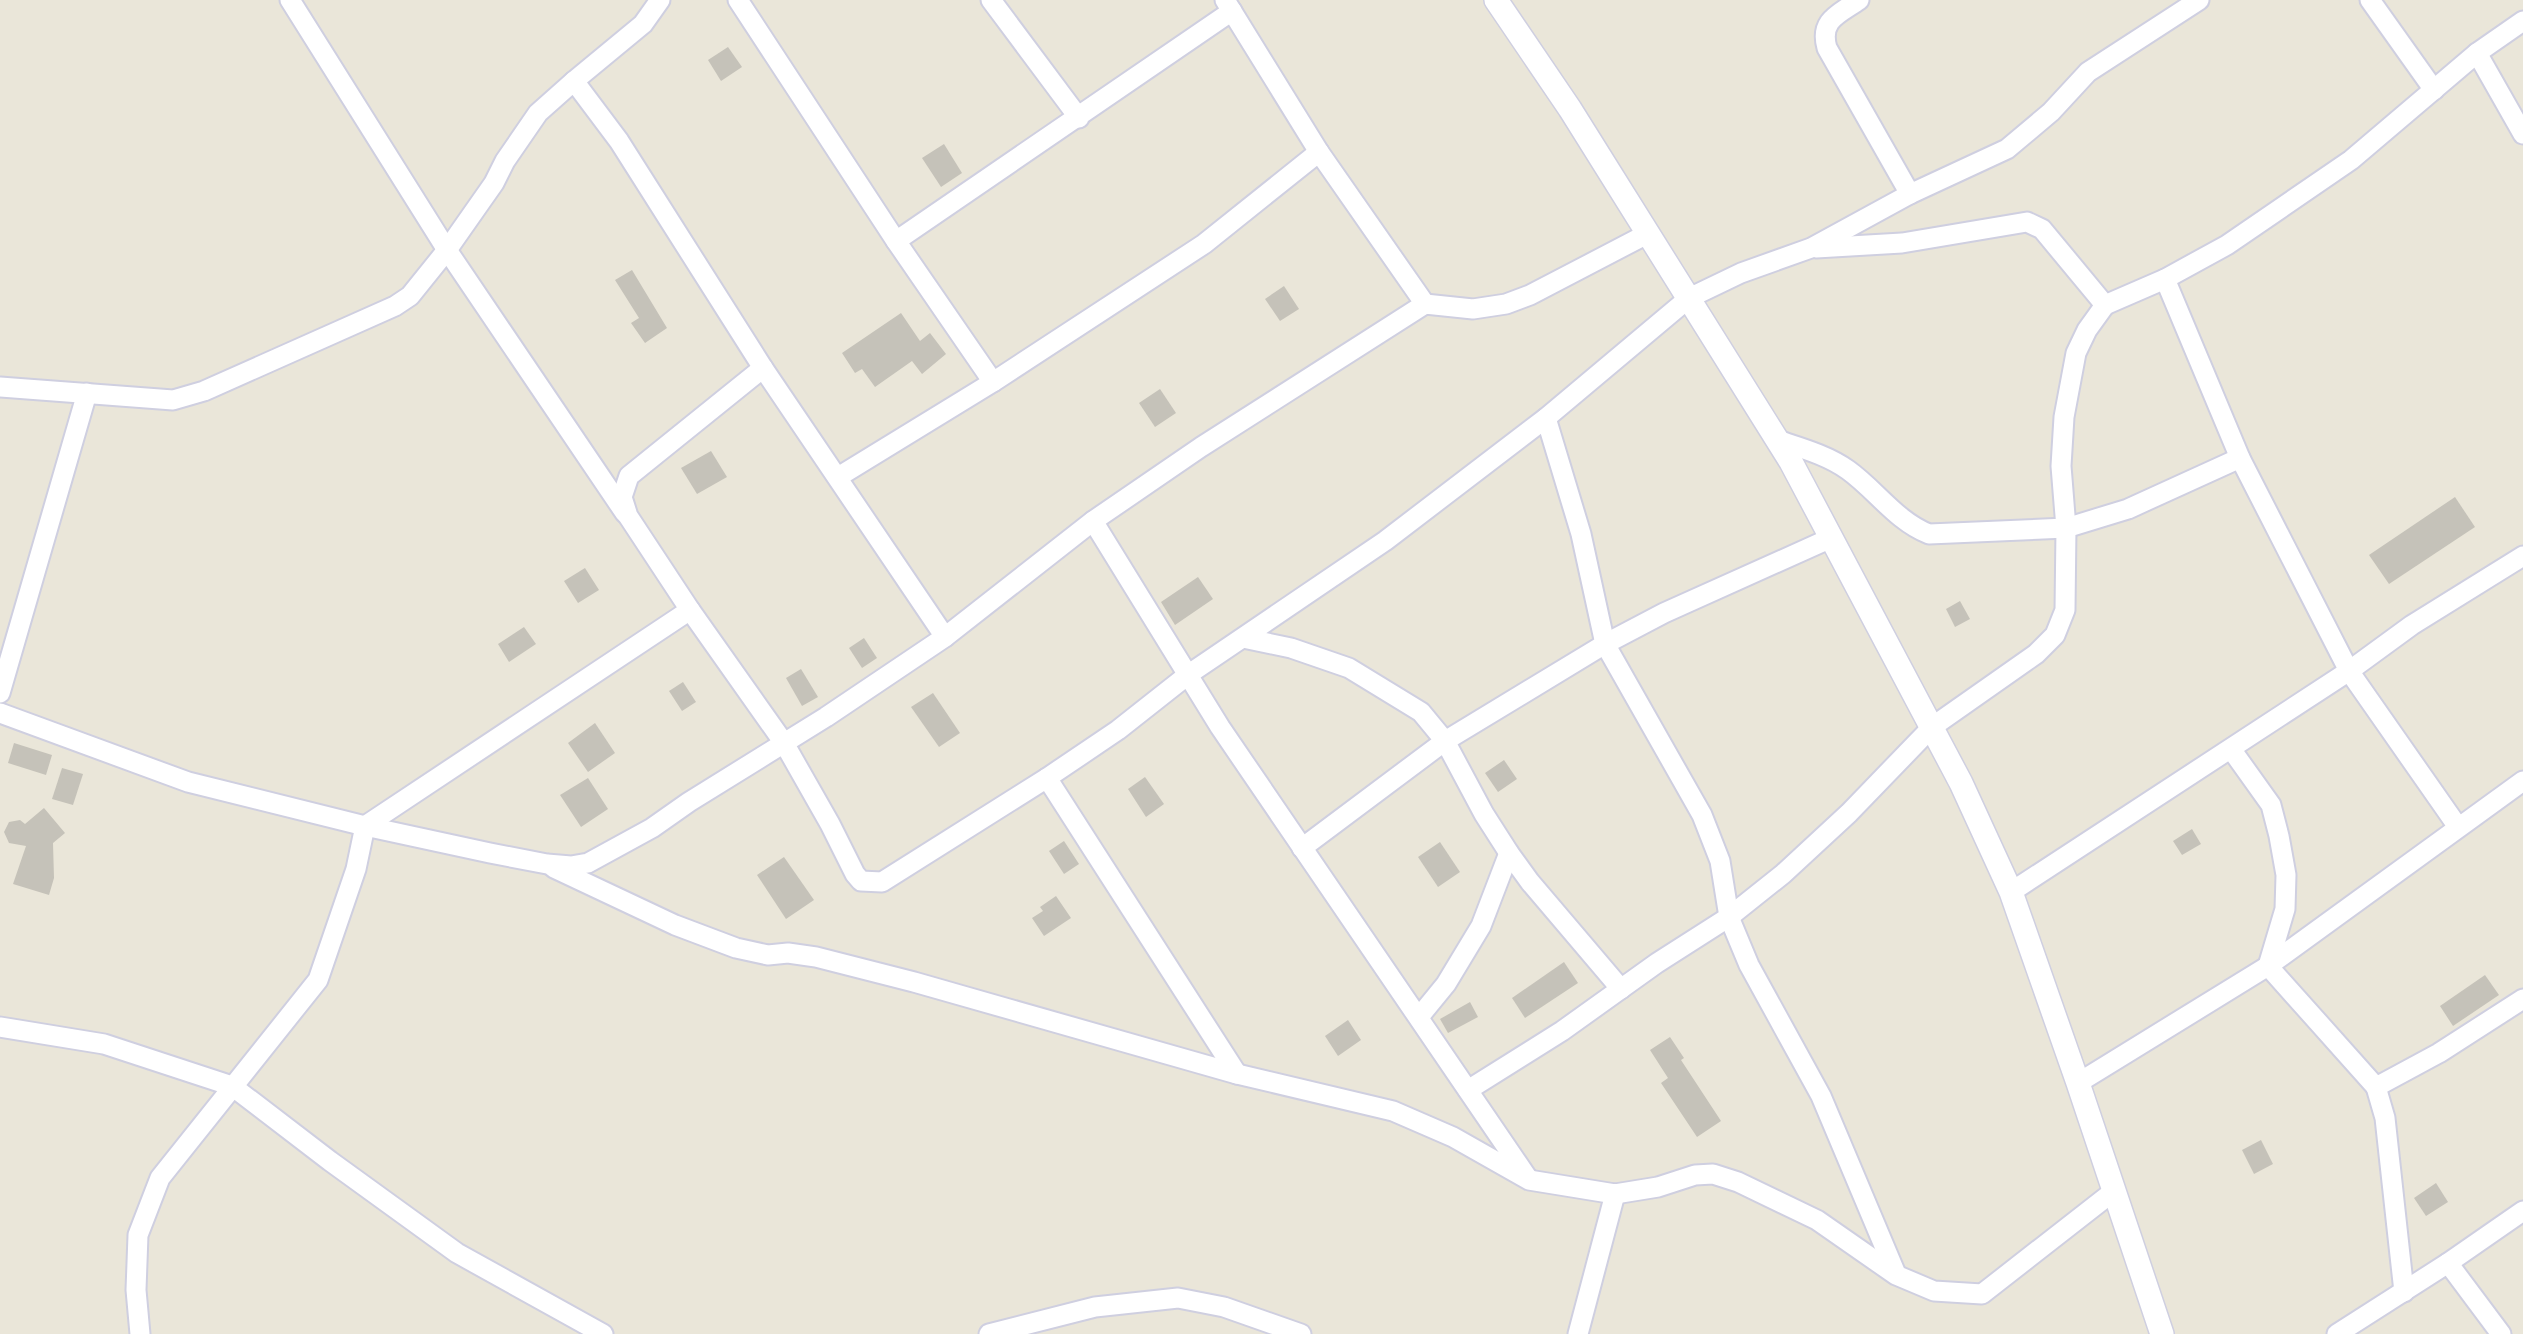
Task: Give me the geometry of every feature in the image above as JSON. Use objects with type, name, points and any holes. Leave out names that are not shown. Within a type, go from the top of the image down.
[{"type":"street","points":[[289,0],[447,250],[690,610],[784,743],[855,874],[862,881],[870,883],[882,882],[894,875],[1047,778],[1118,730],[1189,674],[1385,541],[1546,418],[1689,298],[1741,273],[1811,248],[1910,194],[2007,149],[2051,112],[2088,72],[2199,0]]},
{"type":"street","points":[[0,387],[173,400],[204,391],[395,306],[410,296],[447,250],[538,113],[643,24],[660,0]]},
{"type":"street","points":[[738,0],[896,242],[993,382]]},
{"type":"street","points":[[991,0],[1079,118]]},
{"type":"street","points":[[1496,0],[1649,233],[1777,440],[1932,727],[2011,892],[2161,1334]]},
{"type":"street","points":[[1859,0],[1827,23],[1824,36],[1827,48],[1910,194]]},
{"type":"street","points":[[2370,0],[2434,90]]},
{"type":"street","points":[[896,242],[1079,118],[1228,6],[1319,152],[1425,303]]},
{"type":"street","points":[[1468,1090],[1562,1031],[1657,963],[1729,917],[1783,874],[1849,813],[1932,727],[2036,654],[2055,635],[2065,610],[2066,528],[2061,466],[2064,417],[2077,353],[2087,330],[2105,305],[2165,279],[2227,245],[2351,160],[2477,53],[2523,21]]},
{"type":"street","points":[[2477,53],[2523,134]]},
{"type":"street","points":[[574,81],[620,141],[764,368],[945,637]]},
{"type":"street","points":[[838,477],[993,382],[1204,244],[1319,152]]},
{"type":"street","points":[[1811,248],[1902,243],[2027,222],[2042,229],[2105,305]]},
{"type":"street","points":[[0,713],[188,782],[365,826],[547,864],[571,866],[588,863],[652,828],[945,637],[1093,521],[1201,447],[1425,303],[1473,309],[1506,304],[1530,295],[1649,233]]},
{"type":"street","points":[[2165,279],[2240,458],[2349,671],[2458,827]]},
{"type":"street","points":[[628,516],[622,498],[629,476],[764,368]]},
{"type":"street","points":[[0,693],[87,393]]},
{"type":"street","points":[[1546,418],[1581,534],[1605,644],[1702,815],[1720,861],[1729,917],[1749,965],[1821,1096],[1896,1275]]},
{"type":"street","points":[[1777,440],[1819,454],[1847,469],[1913,528],[1929,534],[2066,528],[2127,509],[2240,458]]},
{"type":"street","points":[[1093,521],[1220,727],[1529,1180]]},
{"type":"street","points":[[1302,848],[1446,741],[1605,644],[1664,613],[1831,538]]},
{"type":"street","points":[[2011,892],[2349,671],[2412,625],[2523,556]]},
{"type":"street","points":[[140,1334],[136,1290],[138,1235],[160,1178],[318,980],[356,869],[365,826],[690,610]]},
{"type":"street","points":[[1243,638],[1291,648],[1349,668],[1421,712],[1446,741],[1484,814],[1509,853],[1530,882],[1621,989]]},
{"type":"street","points":[[2231,749],[2271,805],[2280,836],[2286,875],[2285,909],[2268,966]]},
{"type":"street","points":[[1047,778],[1237,1074]]},
{"type":"street","points":[[2078,1083],[2268,966],[2523,781]]},
{"type":"street","points":[[1419,1017],[1447,984],[1482,926],[1509,853]]},
{"type":"street","points":[[547,864],[675,925],[736,948],[768,955],[788,953],[829,960],[1237,1074],[1393,1111],[1452,1137],[1529,1180],[1615,1194],[1658,1186],[1695,1175],[1713,1174],[1738,1182],[1817,1220],[1896,1275],[1934,1292],[1982,1294],[2114,1191]]},
{"type":"street","points":[[2268,966],[2376,1087],[2385,1118],[2404,1292]]},
{"type":"street","points":[[2376,1087],[2439,1053],[2523,999]]},
{"type":"street","points":[[0,1027],[104,1044],[232,1086],[457,1253],[603,1334]]},
{"type":"street","points":[[1578,1334],[1615,1194]]},
{"type":"street","points":[[2337,1334],[2523,1211]]},
{"type":"street","points":[[2448,1263],[2501,1334]]},
{"type":"street","points":[[989,1334],[1095,1307],[1178,1298],[1224,1307],[1301,1334]]},
{"type":"building","points":[[728,47],[742,67],[721,81],[708,60]]},
{"type":"building","points":[[944,144],[962,173],[941,187],[922,158]]},
{"type":"building","points":[[632,270],[667,328],[645,343],[631,323],[639,318],[615,280]]},
{"type":"building","points":[[1284,286],[1299,309],[1280,321],[1265,299]]},
{"type":"building","points":[[901,313],[920,341],[930,333],[946,354],[922,374],[912,361],[875,387],[862,369],[855,373],[842,353]]},
{"type":"building","points":[[1160,389],[1176,413],[1155,427],[1139,403]]},
{"type":"building","points":[[711,451],[727,477],[697,494],[681,468]]},
{"type":"building","points":[[2455,497],[2475,527],[2389,584],[2369,555]]},
{"type":"building","points":[[585,568],[599,590],[578,603],[564,581]]},
{"type":"building","points":[[1198,577],[1213,599],[1175,625],[1161,602]]},
{"type":"building","points":[[1960,601],[1970,619],[1955,627],[1946,609]]},
{"type":"building","points":[[524,627],[536,644],[509,662],[498,644]]},
{"type":"building","points":[[864,638],[877,658],[862,668],[849,648]]},
{"type":"building","points":[[801,669],[818,697],[802,706],[786,678]]},
{"type":"building","points":[[683,682],[696,702],[682,711],[669,691]]},
{"type":"building","points":[[933,693],[960,733],[939,747],[911,707]]},
{"type":"building","points":[[595,723],[615,753],[588,772],[568,743]]},
{"type":"building","points":[[14,743],[52,755],[46,775],[8,763]]},
{"type":"building","points":[[1504,760],[1517,779],[1498,792],[1485,773]]},
{"type":"building","points":[[62,768],[83,774],[73,805],[52,799]]},
{"type":"building","points":[[1145,777],[1164,804],[1146,817],[1128,789]]},
{"type":"building","points":[[588,778],[608,809],[581,827],[560,795]]},
{"type":"building","points":[[44,808],[65,833],[53,843],[54,878],[49,895],[13,884],[26,846],[9,843],[4,832],[9,822],[20,820],[25,824]]},
{"type":"building","points":[[2192,829],[2201,844],[2182,855],[2173,841]]},
{"type":"building","points":[[1064,841],[1079,864],[1064,874],[1049,851]]},
{"type":"building","points":[[1440,842],[1460,872],[1438,887],[1418,857]]},
{"type":"building","points":[[784,857],[814,900],[786,919],[757,875]]},
{"type":"building","points":[[1056,896],[1071,918],[1044,936],[1032,918],[1043,911],[1040,907]]},
{"type":"building","points":[[1564,962],[1578,983],[1525,1018],[1512,998]]},
{"type":"building","points":[[2485,975],[2499,995],[2453,1026],[2440,1006]]},
{"type":"building","points":[[1470,1002],[1478,1017],[1448,1033],[1440,1019]]},
{"type":"building","points":[[1348,1020],[1361,1040],[1338,1056],[1325,1036]]},
{"type":"building","points":[[1670,1037],[1684,1058],[1681,1060],[1721,1121],[1697,1137],[1661,1083],[1668,1078],[1650,1050]]},
{"type":"building","points":[[2261,1140],[2273,1164],[2254,1174],[2242,1150]]},
{"type":"building","points":[[2436,1183],[2448,1202],[2426,1216],[2414,1198]]}]
